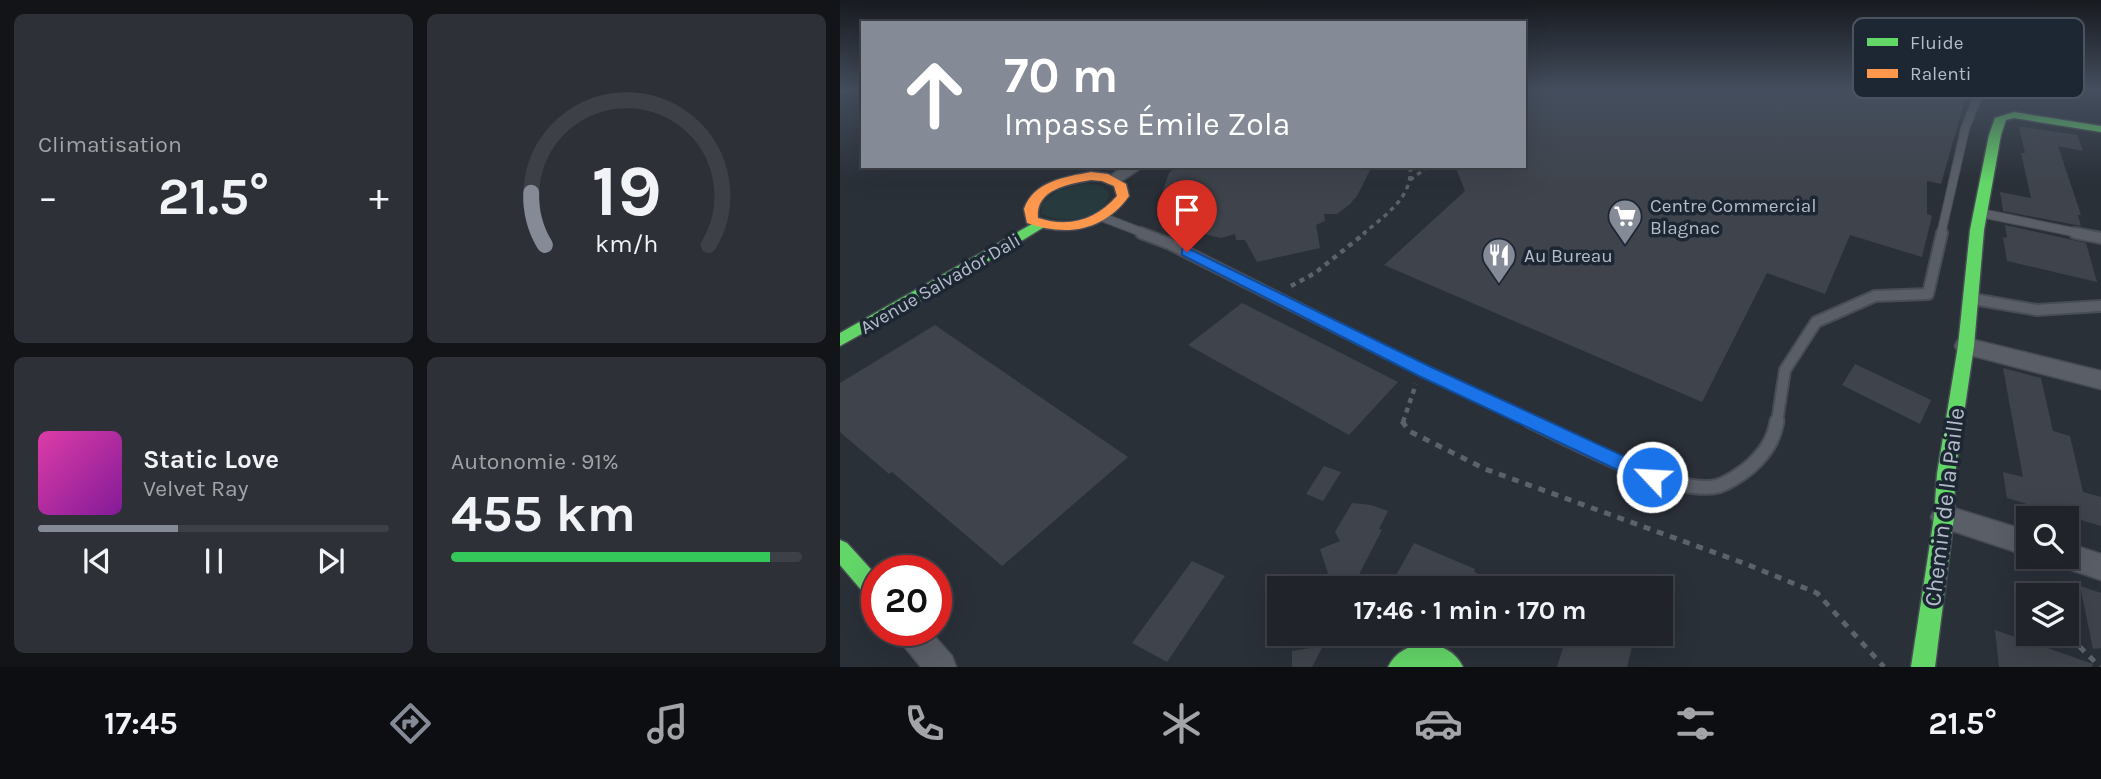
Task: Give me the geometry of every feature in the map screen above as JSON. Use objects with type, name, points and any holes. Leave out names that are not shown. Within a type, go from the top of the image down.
[{"type":"street","name":"Chemin de la Paille","points":[[1923,667],[1966,346],[1980,213],[2000,120]]},
{"type":"street","name":"Chemin de la Paille","points":[[2042,120],[2101,129]]},
{"type":"street","points":[[1114,180],[1133,168]]},
{"type":"street","points":[[1081,172],[1114,180],[1120,184],[1123,196],[1119,203],[1102,217],[1069,227],[1039,224],[1028,213],[1034,199],[1053,185],[1081,172]]},
{"type":"street","name":"Avenue Salvador Dali","points":[[840,340],[951,278],[1039,224]]},
{"type":"street","points":[[1966,346],[2101,380]]},
{"type":"street","points":[[1944,517],[2016,540]]},
{"type":"street","points":[[2079,560],[2101,567]]},
{"type":"street","points":[[845,565],[861,578]]},
{"type":"street","points":[[923,646],[941,667]]},
{"type":"street","points":[[1400,667],[1409,657],[1432,653],[1442,657],[1451,667]]},
{"type":"lane","points":[[1102,217],[1170,244],[1423,371],[1652,477],[1684,485],[1718,486],[1747,470],[1765,453],[1775,433],[1785,370],[1816,322],[1875,296],[1928,294],[1969,120]]},
{"type":"lane","points":[[1980,213],[2101,238]]},
{"type":"lane","points":[[1971,299],[2037,310],[2101,306]]},
{"type":"path","points":[[1284,286],[1296,285],[1315,272],[1397,206],[1409,190],[1410,168]]},
{"type":"path","points":[[1410,181],[1426,168]]},
{"type":"path","points":[[1423,371],[1416,393],[1403,414],[1402,421],[1409,431],[1497,473],[1817,593],[1884,667]]},
{"type":"path","points":[[2079,646],[2100,667]]},
{"type":"green space","points":[[1087,183],[1102,186],[1109,193],[1100,210],[1082,218],[1071,219],[1042,214],[1041,205],[1058,190]]},
{"type":"building","name":"Centre Commercial Blagnac","points":[[1526,120],[1959,120],[1941,184],[1927,181],[1927,214],[1932,216],[1922,257],[1850,235],[1825,294],[1767,273],[1702,402],[1384,265],[1465,191],[1456,168],[1526,168]]},
{"type":"building","points":[[2019,128],[2077,135],[2083,151],[2058,146],[2081,215],[2078,215],[2081,226],[2003,211],[2000,192],[2031,198],[2021,153],[2025,153]]},
{"type":"building","points":[[1174,168],[1371,168],[1350,204],[1337,214],[1324,214],[1325,221],[1316,225],[1320,248],[1257,262],[1245,240],[1236,240],[1235,234],[1221,238],[1200,233],[1185,228],[1170,215],[1162,203],[1169,173]]},
{"type":"building","points":[[2005,225],[2086,243],[2097,282],[2007,261],[2003,237],[2007,238]]},
{"type":"building","points":[[1242,303],[1398,382],[1349,435],[1188,345]]},
{"type":"building","points":[[935,325],[1128,457],[1002,566],[892,472],[889,474],[840,432],[840,383]]},
{"type":"building","points":[[1855,364],[1931,400],[1920,424],[1842,385]]},
{"type":"building","points":[[2003,368],[2041,378],[2053,431],[2070,436],[2083,492],[2101,497],[2101,526],[2079,519],[2079,506],[2027,506],[2007,498],[2003,472],[2023,477]]},
{"type":"building","points":[[1324,466],[1341,472],[1323,501],[1306,494]]},
{"type":"building","points":[[1352,503],[1371,505],[1388,511],[1379,529],[1382,530],[1358,576],[1326,576],[1328,573],[1320,549],[1340,541],[1335,532]]},
{"type":"building","points":[[1414,543],[1475,569],[1474,572],[1483,576],[1396,576]]},
{"type":"building","points":[[1192,561],[1225,576],[1167,662],[1132,643]]},
{"type":"building","points":[[2080,586],[2101,593],[2101,648],[2093,649]]},
{"type":"building","points":[[1995,630],[2016,637],[2016,646],[2041,646],[2093,664],[2092,667],[1999,667]]},
{"type":"building","points":[[1323,646],[1312,667],[1292,667],[1292,651]]},
{"type":"building","points":[[1563,646],[1632,647],[1627,667],[1557,667]]},
{"type":"traffic: fast","points":[[1923,667],[1944,517],[1946,474],[1966,346],[1977,230],[2000,120]]},
{"type":"traffic: fast","points":[[2046,120],[2101,129]]},
{"type":"traffic: fast","points":[[840,340],[951,278],[1039,224]]},
{"type":"traffic: fast","points":[[840,550],[861,574]]},
{"type":"traffic: fast","points":[[1400,667],[1413,657],[1426,654],[1438,657],[1451,667]]},
{"type":"traffic: slow","points":[[1091,176],[1104,177],[1120,184],[1123,196],[1105,215],[1094,221],[1070,227],[1045,225],[1032,220],[1031,209],[1040,193],[1059,183],[1091,176]]},
{"type":"place","name":"Centre Commercial Blagnac","points":[[1625,246]]},
{"type":"place","name":"Au Bureau","points":[[1499,285]]},
{"type":"route","points":[[1187,252],[1425,372],[1652,477]]}]
